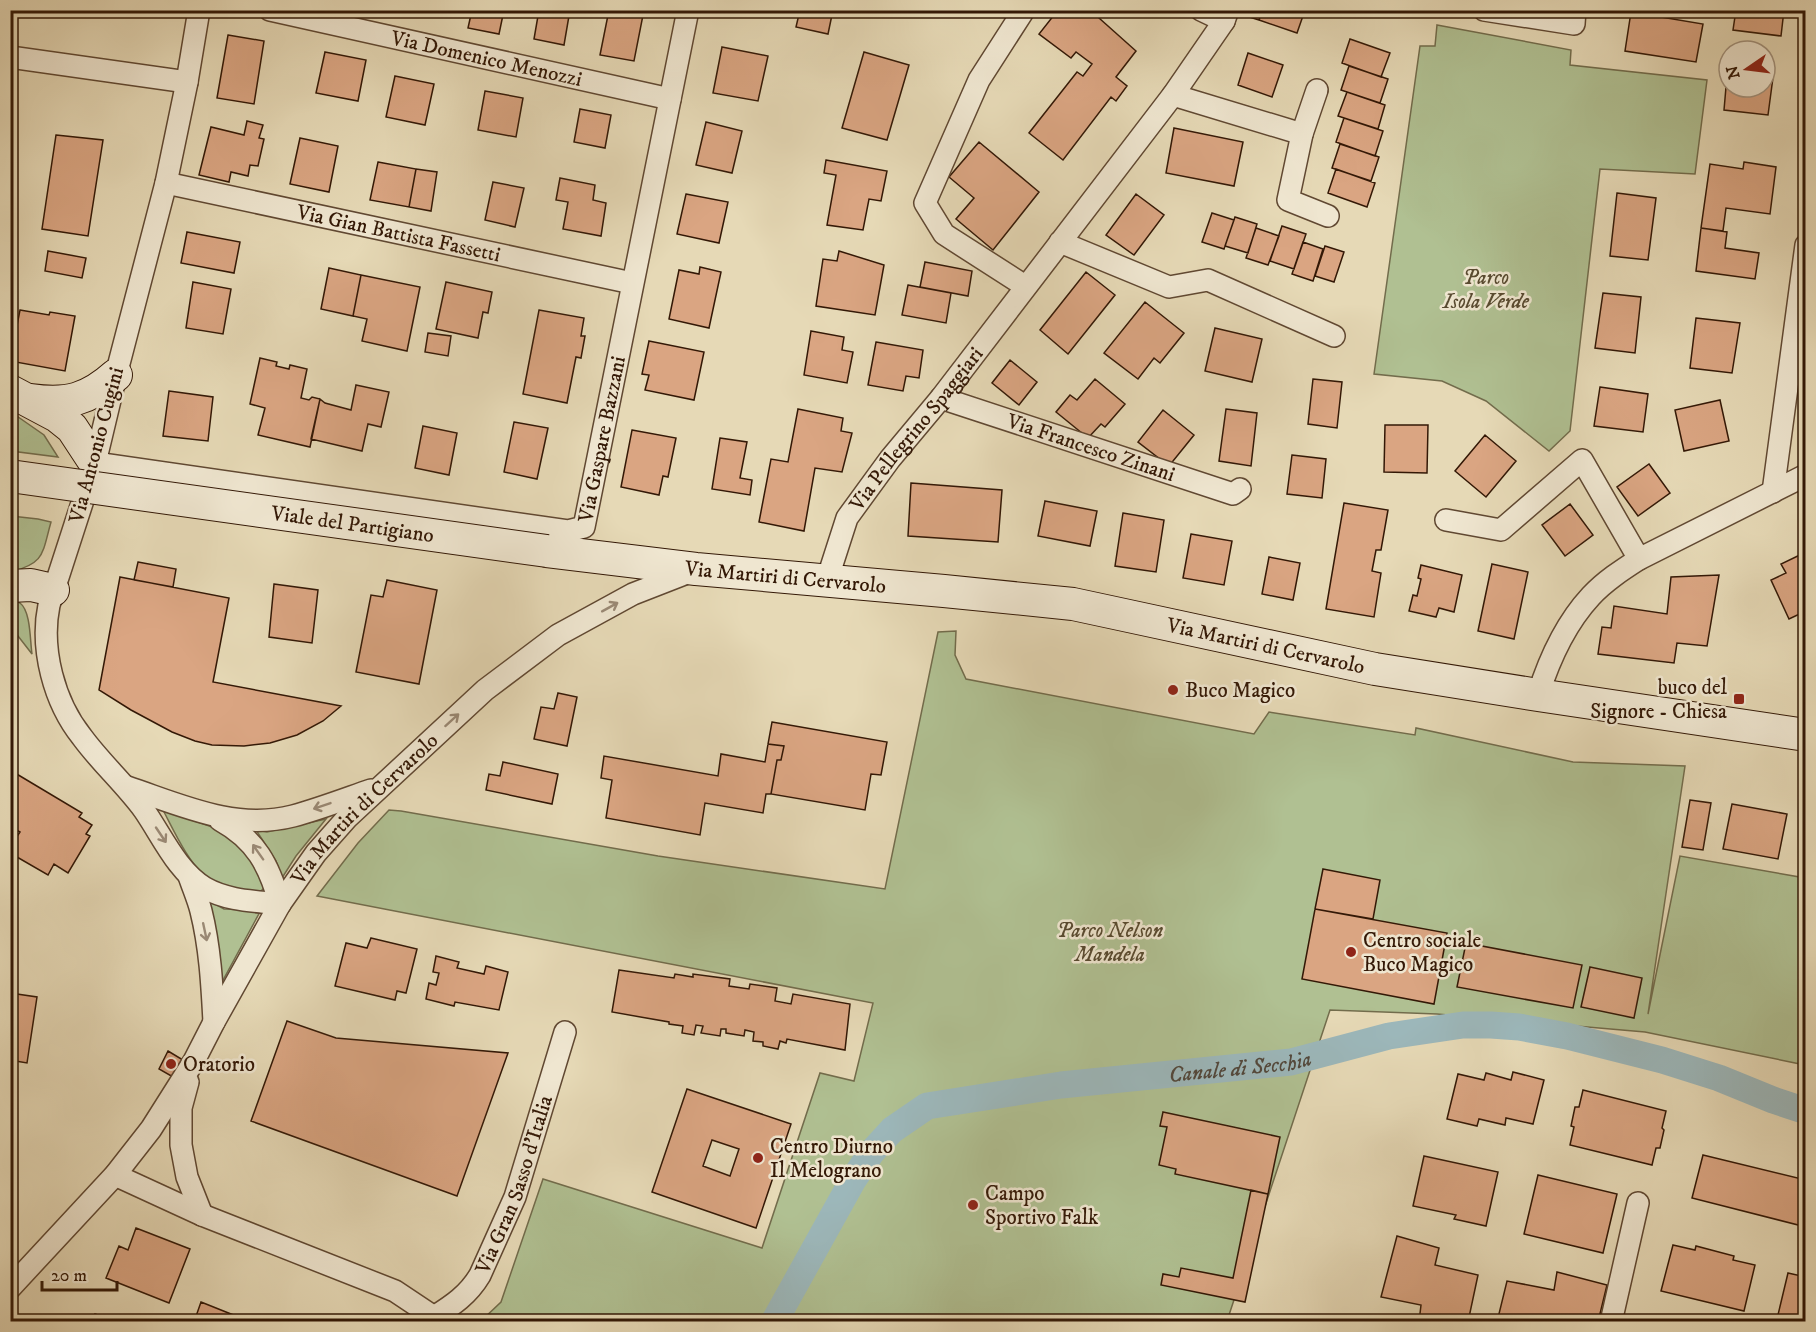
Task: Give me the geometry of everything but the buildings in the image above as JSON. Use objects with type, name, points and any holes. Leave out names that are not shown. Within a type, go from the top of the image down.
[{"type":"main road","points":[[19,396],[52,403],[70,401],[92,392],[116,375]]},
{"type":"main road","points":[[19,396],[57,416],[72,428],[96,463]]},
{"type":"main road","name":"Viale del Partigiano","points":[[10,476],[547,551],[696,569]]},
{"type":"main road","name":"Via Martiri di Cervarolo","points":[[696,569],[1073,604],[1375,669],[1806,735]]},
{"type":"main road","points":[[10,586],[31,585],[53,590]]},
{"type":"street","name":"Via Antonio Cugini","points":[[199,10],[166,183],[116,375],[96,463],[53,590],[45,622],[45,644],[48,664],[58,692],[66,713],[80,736],[127,788],[189,876],[207,941],[214,1022]]},
{"type":"street","name":"Via Antonio Cugini","points":[[187,82],[210,10]]},
{"type":"street","name":"Via Domenico Menozzi","points":[[270,10],[670,99]]},
{"type":"street","name":"Via Gaspare Bazzani","points":[[96,463],[568,531],[584,527],[688,10]]},
{"type":"street","points":[[1024,10],[979,80],[925,203],[944,234],[1025,286]]},
{"type":"street","name":"Via Pellegrino Spaggiari","points":[[827,580],[847,518],[890,459],[941,398],[1173,95],[1226,16],[1201,10]]},
{"type":"street","points":[[1484,10],[1574,24],[1575,10]]},
{"type":"street","points":[[10,57],[187,82]]},
{"type":"street","points":[[1317,90],[1302,134],[1288,200],[1329,216]]},
{"type":"street","points":[[1173,95],[1302,134]]},
{"type":"street","name":"Via Gian Battista Fassetti","points":[[166,183],[633,283]]},
{"type":"street","points":[[1060,242],[1169,287],[1208,280],[1334,336]]},
{"type":"street","points":[[1773,492],[1806,245]]},
{"type":"street","name":"Via Francesco Zinani","points":[[941,398],[1233,494],[1240,489]]},
{"type":"street","points":[[1446,520],[1501,530],[1582,460],[1639,559]]},
{"type":"street","points":[[1538,695],[1556,649],[1591,597],[1614,576],[1639,559],[1806,476]]},
{"type":"street","name":"Via Martiri di Cervarolo","points":[[10,1288],[116,1175],[151,1129],[194,1061],[280,904],[316,854],[346,818],[484,690],[558,636],[633,594],[696,569]]},
{"type":"street","name":"Via Antonio Cugini","points":[[127,788],[214,817],[235,828],[257,850],[274,882],[280,904],[229,897],[206,888],[189,876]]},
{"type":"street","name":"Via Antonio Cugini","points":[[214,817],[253,821],[291,817],[378,788]]},
{"type":"street","name":"Via Gran Sasso d'Italia","points":[[116,1175],[202,1215],[396,1291],[434,1319],[461,1299],[480,1275],[515,1197],[566,1032]]},
{"type":"street","points":[[194,1061],[181,1108],[182,1144],[187,1177],[202,1215]]},
{"type":"street","points":[[1611,1322],[1638,1203]]},
{"type":"green space","name":"Parco Isola Verde","points":[[1437,25],[1571,50],[1570,65],[1707,80],[1695,174],[1600,169],[1570,431],[1549,451],[1486,401],[1442,381],[1374,374],[1420,46],[1435,46]]},
{"type":"green space","points":[[11,412],[44,435],[58,457],[11,451]]},
{"type":"green space","points":[[11,516],[51,522],[43,550],[36,561],[11,572]]},
{"type":"green space","points":[[11,600],[24,607],[32,654],[11,627]]},
{"type":"green space","name":"Parco Nelson Mandela","points":[[956,631],[955,655],[966,679],[1254,734],[1269,712],[1415,735],[1416,728],[1573,762],[1685,766],[1648,1014],[1680,856],[1805,878],[1805,1065],[1645,1032],[1437,1014],[1330,1010],[1227,1321],[481,1321],[501,1302],[543,1179],[762,1248],[820,1073],[854,1081],[873,1003],[317,896],[358,843],[389,810],[658,856],[885,889],[938,632]]},
{"type":"green space","points":[[163,810],[221,830],[237,841],[257,865],[264,888],[258,894],[211,881],[199,871],[187,855]]},
{"type":"green space","points":[[326,819],[296,856],[282,878],[276,861],[256,830],[267,832]]},
{"type":"green space","points":[[206,899],[224,909],[261,910],[222,982],[216,940]]},
{"type":"waterway","name":"Canale di Secchia","points":[[774,1322],[853,1180],[871,1153],[892,1130],[927,1106],[1061,1085],[1291,1062],[1389,1036],[1463,1025],[1491,1025],[1519,1027],[1567,1036],[1662,1060],[1719,1078],[1806,1111]]},
{"type":"place","name":"Buco Magico","points":[[1173,690]]},
{"type":"place","name":"buco del Signore - Chiesa","points":[[1739,699]]},
{"type":"place","name":"Centro sociale Buco Magico","points":[[1351,952]]},
{"type":"place","name":"Oratorio","points":[[171,1064]]},
{"type":"place","name":"Centro Diurno Il Melograno","points":[[758,1158]]},
{"type":"place","name":"Campo Sportivo Falk","points":[[973,1205]]}]
